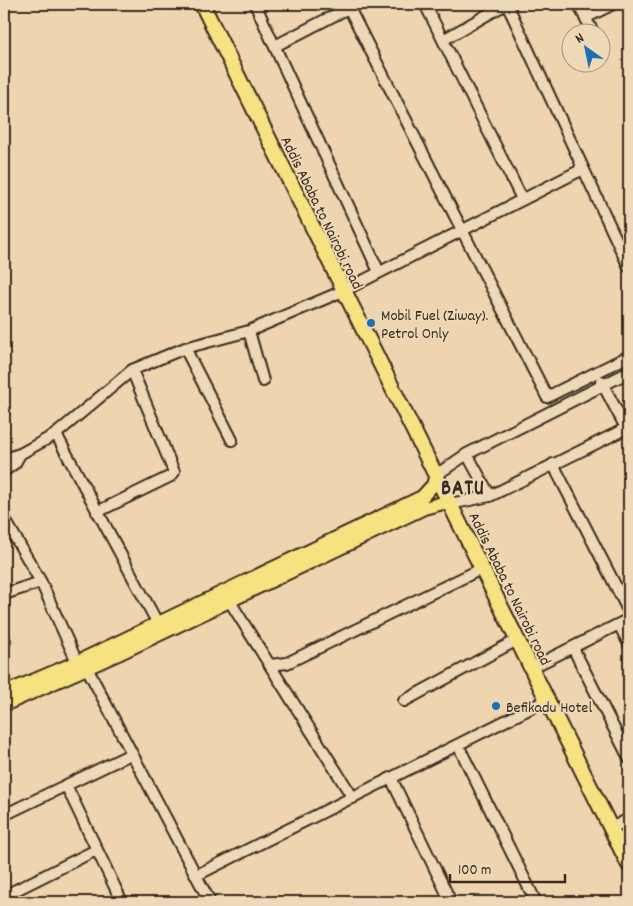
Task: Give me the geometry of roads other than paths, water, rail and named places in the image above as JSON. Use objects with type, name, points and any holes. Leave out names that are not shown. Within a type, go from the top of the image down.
[{"type":"highway","name":"Addis Ababa to Nairobi road","points":[[202,4],[342,291],[436,475],[629,865]]},
{"type":"main road","points":[[4,705],[158,624],[422,497],[433,485],[436,475]]},
{"type":"main road","points":[[4,693],[82,665],[229,600],[424,508],[443,503],[450,504]]},
{"type":"street","points":[[255,4],[379,272]]},
{"type":"street","points":[[425,4],[522,199]]},
{"type":"street","points":[[443,40],[506,4],[629,267]]},
{"type":"street","points":[[578,4],[587,22]]},
{"type":"street","points":[[585,18],[613,4]]},
{"type":"street","points":[[275,46],[353,6],[461,230],[546,397],[596,374],[629,356]]},
{"type":"street","points":[[4,459],[20,454],[56,434],[132,370],[184,348],[249,331],[342,291],[573,174],[581,166]]},
{"type":"street","points":[[249,331],[263,381]]},
{"type":"street","points":[[184,348],[232,440]]},
{"type":"street","points":[[96,512],[171,476],[174,472],[132,370]]},
{"type":"street","points":[[436,475],[467,454],[629,372]]},
{"type":"street","points":[[450,504],[490,496],[628,428],[604,384],[596,374]]},
{"type":"street","points":[[56,434],[96,512],[158,624]]},
{"type":"street","points":[[4,471],[15,463],[20,454]]},
{"type":"street","points":[[467,454],[490,496]]},
{"type":"street","points":[[553,464],[629,612]]},
{"type":"street","points":[[5,521],[41,582],[82,665],[210,902]]},
{"type":"street","points":[[270,665],[287,663],[482,569]]},
{"type":"street","points":[[4,594],[41,582]]},
{"type":"street","points":[[233,588],[229,600],[352,798]]},
{"type":"street","points":[[531,668],[629,619]]},
{"type":"street","points":[[619,624],[629,644]]},
{"type":"street","points":[[404,701],[517,640]]},
{"type":"street","points":[[573,648],[629,758]]},
{"type":"street","points":[[278,677],[287,663]]},
{"type":"street","points":[[197,875],[546,700]]},
{"type":"street","points":[[458,745],[536,902]]},
{"type":"street","points":[[4,815],[131,754]]},
{"type":"street","points":[[392,778],[451,902]]},
{"type":"street","points":[[66,785],[122,902]]},
{"type":"street","points":[[611,828],[629,819]]},
{"type":"street","points":[[4,896],[96,850]]},
{"type":"place","name":"Mobil Fuel (Ziway). Petrol Only","points":[[371,323]]},
{"type":"place","name":"Befikadu Hotel","points":[[496,706]]},
{"type":"district","name":"BATU","points":[[463,487]]}]
